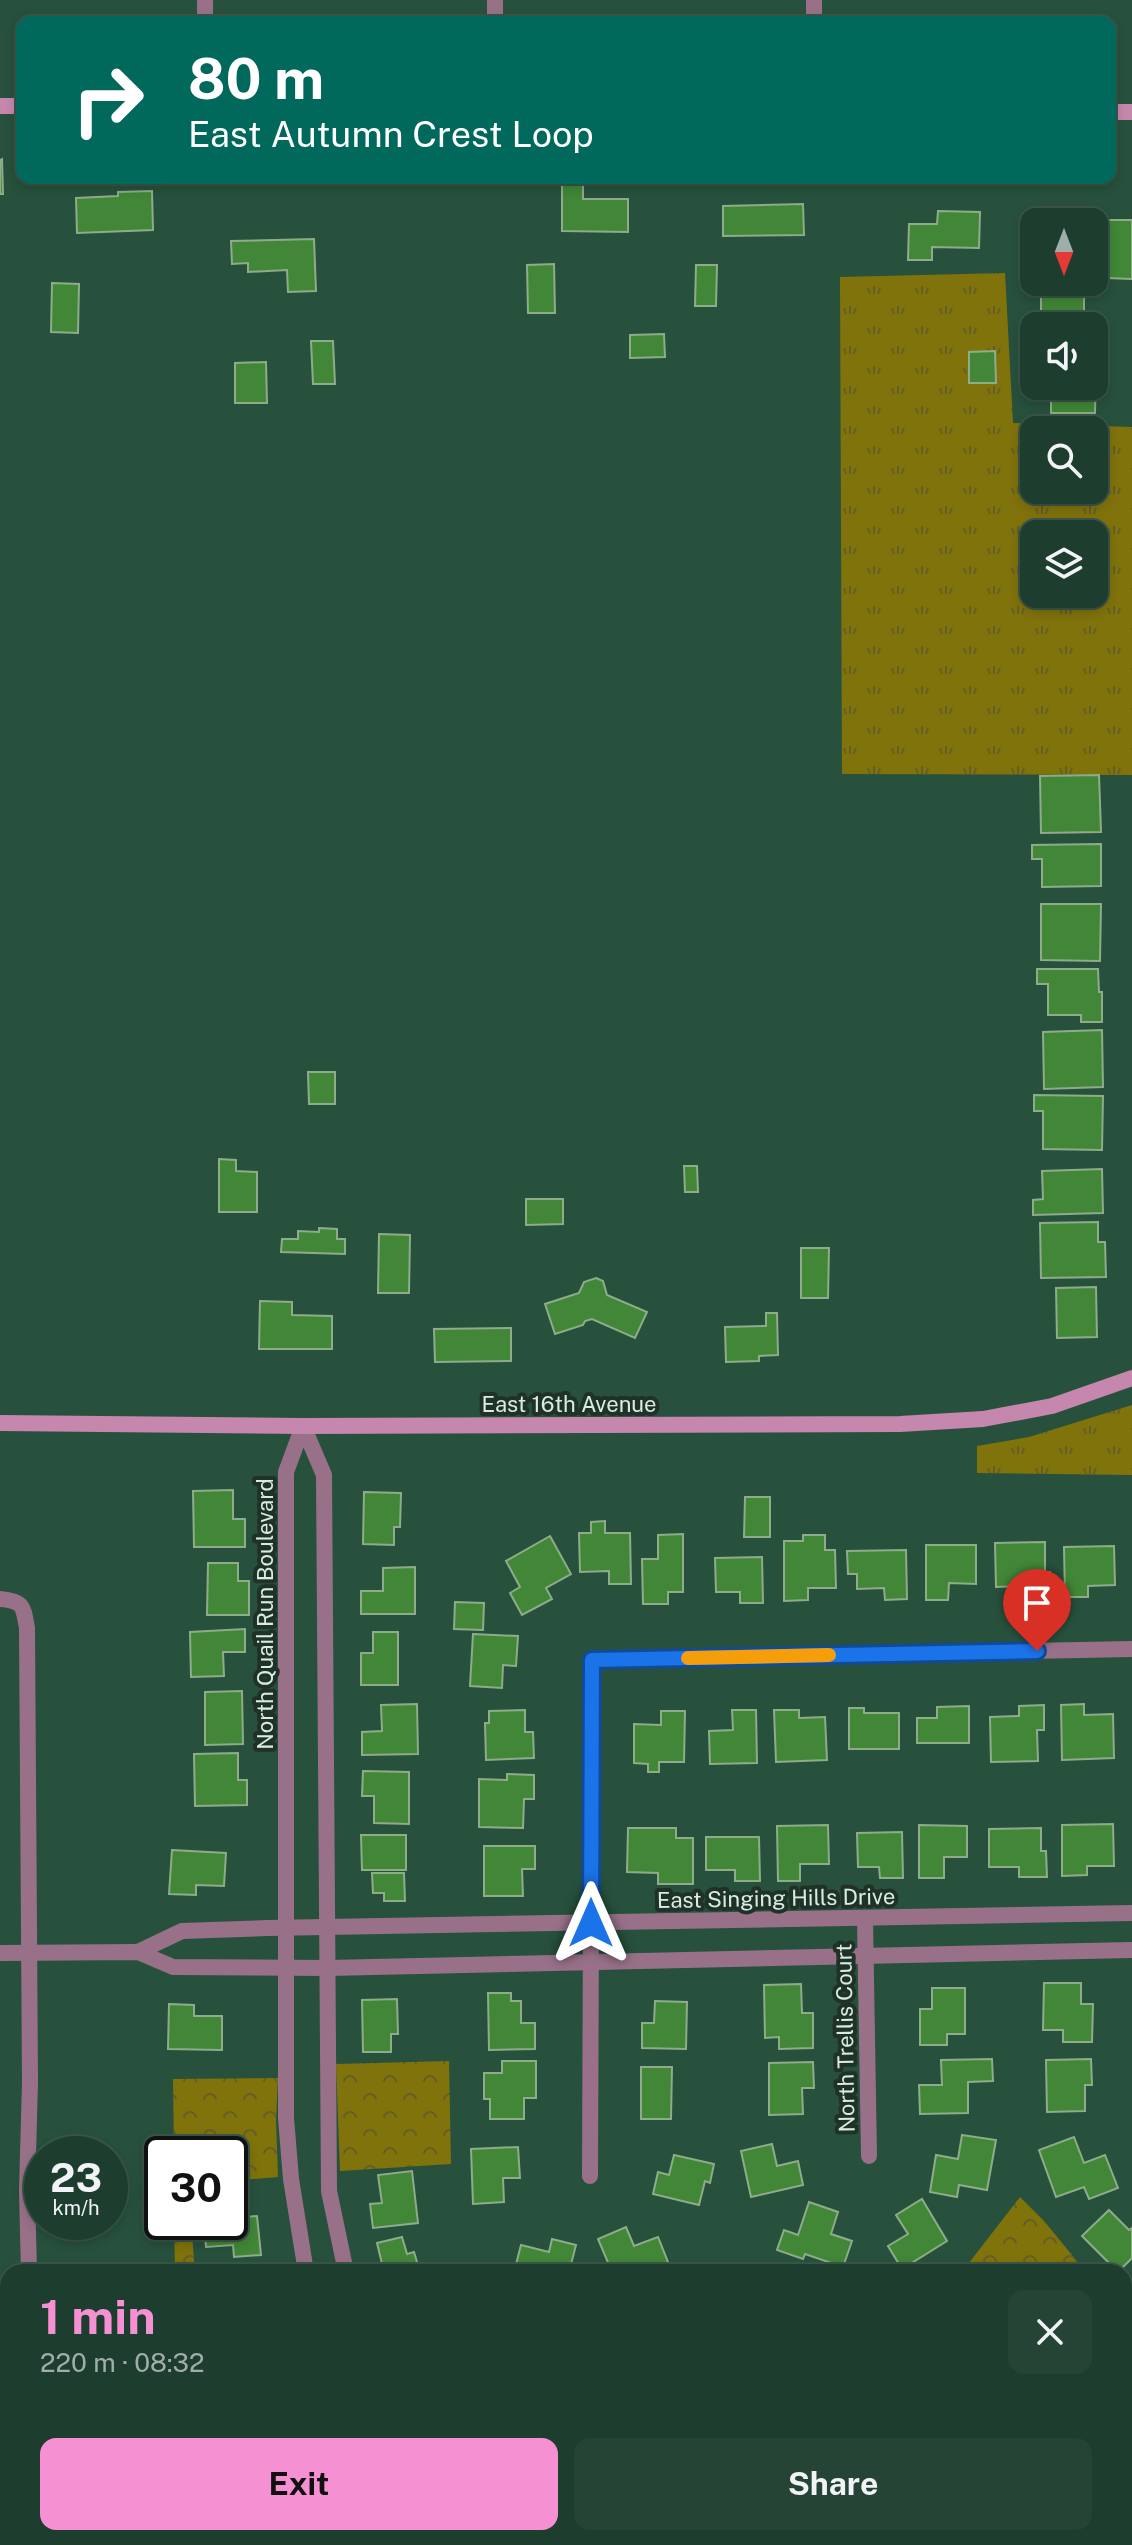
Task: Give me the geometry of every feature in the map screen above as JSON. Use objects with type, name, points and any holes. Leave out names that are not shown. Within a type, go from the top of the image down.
[{"type":"street","name":"East 16th Avenue","points":[[0,1423],[800,1426],[914,1423],[983,1419],[1052,1406],[1132,1378]]},
{"type":"street","points":[[303,1426],[324,1475],[329,2191],[344,2264]]},
{"type":"street","name":"North Quail Run Boulevard","points":[[303,1426],[286,1472],[286,1967],[287,2134],[305,2264]]},
{"type":"street","points":[[0,1599],[15,1600],[24,1608],[27,1628],[29,2264]]},
{"type":"street","points":[[590,2176],[592,1660],[1132,1649]]},
{"type":"street","name":"East Singing Hills Drive","points":[[138,1952],[182,1931],[1132,1913]]},
{"type":"street","name":"North Trellis Court","points":[[865,1919],[869,2156]]},
{"type":"street","name":"East Singing Hills Drive","points":[[0,1953],[138,1952],[173,1967],[328,1968],[1132,1950]]},
{"type":"green space","points":[[1005,273],[1013,423],[1020,423],[1020,504],[1108,504],[1108,426],[1132,427],[1132,775],[842,774],[840,277]]},
{"type":"green space","points":[[1132,1405],[1132,1475],[977,1473],[977,1446],[1029,1437]]},
{"type":"green space","points":[[449,2061],[451,2164],[340,2171],[336,2064]]},
{"type":"green space","points":[[278,2078],[278,2177],[248,2180],[248,2136],[174,2136],[173,2079]]},
{"type":"green space","points":[[1020,2197],[1079,2264],[968,2264]]},
{"type":"green space","points":[[174,2240],[192,2240],[194,2264],[175,2264]]},
{"type":"building","points":[[0,160],[3,194],[0,194]]},
{"type":"building","points":[[562,184],[583,184],[583,199],[628,199],[628,232],[562,231]]},
{"type":"building","points":[[152,191],[153,230],[77,233],[76,198]]},
{"type":"building","points":[[803,204],[804,235],[723,236],[723,206]]},
{"type":"building","points":[[938,211],[980,212],[979,248],[932,247],[932,260],[908,260],[909,224],[937,224]]},
{"type":"building","points":[[1108,220],[1132,220],[1132,279],[1108,278]]},
{"type":"building","points":[[314,239],[316,291],[288,292],[287,270],[248,272],[248,263],[232,264],[231,241]]},
{"type":"building","points":[[554,264],[555,313],[528,313],[527,265]]},
{"type":"building","points":[[696,265],[717,265],[716,306],[695,306]]},
{"type":"building","points":[[52,283],[79,284],[78,333],[51,332]]},
{"type":"building","points":[[1041,296],[1084,297],[1084,312],[1041,312]]},
{"type":"building","points":[[664,334],[665,357],[630,358],[630,335]]},
{"type":"building","points":[[311,341],[333,341],[335,384],[313,384]]},
{"type":"building","points":[[995,351],[996,383],[969,383],[969,352]]},
{"type":"building","points":[[266,362],[267,403],[235,403],[235,363]]},
{"type":"building","points":[[1051,400],[1095,400],[1095,413],[1051,413]]},
{"type":"building","points":[[1099,775],[1101,832],[1041,833],[1040,776]]},
{"type":"building","points":[[1101,844],[1101,886],[1042,887],[1042,859],[1032,859],[1032,845]]},
{"type":"building","points":[[1041,904],[1101,904],[1100,961],[1041,960]]},
{"type":"building","points":[[1037,969],[1098,969],[1102,1022],[1081,1022],[1081,1015],[1048,1015],[1048,984],[1037,984]]},
{"type":"building","points":[[1102,1030],[1103,1087],[1044,1089],[1043,1032]]},
{"type":"building","points":[[308,1072],[335,1072],[335,1104],[309,1104]]},
{"type":"building","points":[[1034,1095],[1103,1096],[1102,1150],[1043,1149],[1043,1111],[1034,1111]]},
{"type":"building","points":[[219,1159],[236,1160],[236,1171],[257,1172],[257,1212],[219,1212]]},
{"type":"building","points":[[684,1166],[697,1166],[698,1192],[685,1192]]},
{"type":"building","points":[[1102,1169],[1103,1213],[1033,1215],[1033,1200],[1043,1199],[1042,1171]]},
{"type":"building","points":[[526,1199],[563,1199],[563,1224],[526,1225]]},
{"type":"building","points":[[1098,1222],[1098,1242],[1105,1242],[1106,1277],[1041,1278],[1040,1223]]},
{"type":"building","points":[[319,1228],[337,1229],[337,1239],[345,1239],[345,1254],[281,1252],[282,1239],[298,1239],[298,1231],[319,1232]]},
{"type":"building","points":[[379,1234],[410,1235],[409,1293],[378,1293]]},
{"type":"building","points":[[801,1248],[829,1248],[828,1298],[801,1298]]},
{"type":"building","points":[[596,1278],[603,1281],[607,1295],[647,1312],[635,1338],[592,1319],[555,1334],[545,1304],[579,1293],[584,1282]]},
{"type":"building","points":[[1096,1287],[1097,1337],[1057,1338],[1056,1288]]},
{"type":"building","points":[[260,1301],[292,1302],[292,1315],[332,1316],[332,1349],[259,1349]]},
{"type":"building","points":[[766,1313],[777,1313],[778,1355],[759,1356],[759,1361],[726,1362],[725,1327],[766,1326]]},
{"type":"building","points":[[511,1328],[511,1361],[435,1362],[434,1329]]},
{"type":"building","points":[[233,1490],[233,1519],[245,1519],[245,1547],[194,1547],[193,1491]]},
{"type":"building","points":[[364,1492],[401,1493],[400,1527],[394,1527],[394,1545],[363,1544]]},
{"type":"building","points":[[745,1497],[770,1497],[770,1537],[744,1537]]},
{"type":"building","points":[[605,1521],[605,1533],[630,1533],[631,1584],[609,1584],[609,1571],[580,1572],[579,1533],[591,1533],[591,1522]]},
{"type":"building","points":[[683,1534],[683,1592],[668,1592],[668,1604],[643,1604],[642,1559],[658,1559],[658,1535]]},
{"type":"building","points":[[803,1535],[825,1535],[825,1550],[835,1550],[836,1588],[808,1588],[808,1600],[784,1601],[784,1541],[803,1541]]},
{"type":"building","points":[[550,1536],[571,1574],[546,1588],[552,1599],[522,1615],[510,1593],[520,1587],[506,1561]]},
{"type":"building","points":[[1045,1542],[1045,1572],[1050,1572],[1050,1598],[1027,1598],[1027,1586],[996,1587],[995,1543]]},
{"type":"building","points":[[926,1545],[976,1545],[976,1584],[949,1583],[948,1600],[926,1600]]},
{"type":"building","points":[[1114,1546],[1115,1585],[1088,1586],[1088,1597],[1065,1597],[1064,1547]]},
{"type":"building","points":[[906,1550],[907,1599],[885,1600],[884,1588],[857,1589],[857,1574],[848,1574],[847,1551]]},
{"type":"building","points":[[762,1557],[763,1603],[740,1603],[740,1592],[716,1592],[715,1558]]},
{"type":"building","points":[[208,1563],[238,1563],[238,1581],[249,1581],[249,1615],[207,1615]]},
{"type":"building","points":[[415,1567],[415,1614],[361,1614],[361,1591],[383,1591],[383,1568]]},
{"type":"building","points":[[455,1602],[484,1603],[483,1630],[454,1629]]},
{"type":"building","points":[[245,1629],[245,1652],[223,1652],[224,1676],[191,1677],[190,1632]]},
{"type":"building","points":[[373,1632],[398,1632],[398,1685],[361,1685],[361,1653],[373,1653]]},
{"type":"building","points":[[473,1634],[518,1636],[516,1666],[503,1665],[502,1688],[470,1686]]},
{"type":"building","points":[[242,1691],[243,1744],[205,1745],[205,1692]]},
{"type":"building","points":[[417,1704],[418,1754],[362,1755],[362,1732],[382,1731],[381,1705]]},
{"type":"building","points":[[1084,1704],[1084,1715],[1113,1714],[1114,1758],[1062,1760],[1061,1705]]},
{"type":"building","points":[[1044,1705],[1044,1730],[1037,1730],[1038,1761],[991,1762],[990,1717],[1019,1716],[1019,1706]]},
{"type":"building","points":[[969,1706],[969,1743],[917,1743],[917,1718],[937,1718],[937,1707]]},
{"type":"building","points":[[849,1708],[864,1708],[864,1713],[899,1713],[899,1749],[849,1749]]},
{"type":"building","points":[[525,1710],[525,1732],[533,1732],[534,1758],[486,1760],[485,1723],[489,1723],[489,1711]]},
{"type":"building","points":[[732,1710],[756,1710],[757,1763],[710,1764],[709,1731],[733,1730]]},
{"type":"building","points":[[774,1710],[799,1710],[799,1718],[825,1717],[827,1760],[776,1762]]},
{"type":"building","points":[[661,1711],[685,1711],[684,1762],[659,1762],[659,1772],[648,1772],[648,1764],[634,1763],[634,1724],[661,1725]]},
{"type":"building","points":[[238,1753],[238,1780],[247,1780],[247,1805],[195,1806],[194,1754]]},
{"type":"building","points":[[363,1771],[409,1772],[409,1824],[374,1823],[374,1796],[362,1796]]},
{"type":"building","points":[[507,1774],[534,1775],[534,1799],[524,1799],[523,1828],[479,1827],[479,1779],[507,1780]]},
{"type":"building","points":[[1113,1824],[1114,1866],[1087,1866],[1087,1875],[1062,1876],[1062,1825]]},
{"type":"building","points":[[828,1825],[829,1864],[800,1864],[800,1881],[778,1881],[777,1826]]},
{"type":"building","points":[[919,1825],[967,1826],[967,1857],[944,1857],[944,1878],[919,1878]]},
{"type":"building","points":[[628,1828],[676,1828],[676,1838],[693,1838],[693,1884],[658,1884],[658,1873],[627,1872]]},
{"type":"building","points":[[1041,1828],[1041,1851],[1046,1851],[1047,1877],[1019,1877],[1019,1867],[989,1867],[989,1829]]},
{"type":"building","points":[[902,1832],[903,1878],[880,1878],[879,1867],[858,1867],[857,1833]]},
{"type":"building","points":[[361,1835],[406,1835],[406,1870],[362,1870]]},
{"type":"building","points":[[706,1837],[759,1837],[760,1881],[735,1881],[735,1870],[706,1870]]},
{"type":"building","points":[[484,1846],[535,1846],[535,1869],[522,1869],[523,1896],[484,1896]]},
{"type":"building","points":[[172,1850],[226,1853],[224,1886],[196,1885],[196,1895],[169,1894]]},
{"type":"building","points":[[372,1873],[404,1873],[405,1901],[384,1901],[384,1893],[373,1893]]},
{"type":"building","points":[[1044,1983],[1081,1983],[1081,2004],[1093,2004],[1092,2042],[1063,2042],[1063,2030],[1043,2030]]},
{"type":"building","points":[[801,1984],[802,2013],[813,2013],[813,2048],[779,2049],[779,2037],[765,2038],[764,1985]]},
{"type":"building","points":[[932,1988],[965,1988],[965,2034],[947,2034],[947,2045],[920,2045],[920,2009],[932,2009]]},
{"type":"building","points":[[488,1993],[511,1993],[511,2001],[521,2001],[521,2023],[535,2023],[535,2049],[489,2050]]},
{"type":"building","points":[[397,1999],[398,2034],[391,2034],[391,2052],[363,2052],[362,2000]]},
{"type":"building","points":[[655,2001],[687,2002],[686,2049],[642,2048],[642,2023],[654,2023]]},
{"type":"building","points":[[169,2004],[194,2005],[194,2016],[222,2016],[222,2050],[168,2049]]},
{"type":"building","points":[[992,2059],[993,2081],[968,2082],[968,2113],[920,2114],[919,2085],[942,2085],[941,2060]]},
{"type":"building","points":[[1091,2059],[1092,2085],[1085,2085],[1085,2111],[1047,2112],[1046,2060]]},
{"type":"building","points":[[502,2061],[536,2061],[536,2098],[524,2098],[524,2119],[490,2119],[490,2099],[484,2099],[484,2073],[502,2073]]},
{"type":"building","points":[[813,2062],[814,2088],[802,2088],[803,2114],[769,2115],[769,2063]]},
{"type":"building","points":[[641,2067],[672,2067],[671,2119],[641,2119]]},
{"type":"building","points":[[962,2135],[996,2140],[987,2190],[959,2185],[957,2197],[930,2192],[936,2155],[958,2159]]},
{"type":"building","points":[[1074,2137],[1084,2163],[1105,2155],[1118,2188],[1089,2199],[1084,2187],[1056,2197],[1039,2150]]},
{"type":"building","points":[[772,2144],[777,2166],[798,2161],[803,2185],[751,2197],[741,2151]]},
{"type":"building","points":[[518,2147],[520,2178],[503,2178],[504,2202],[473,2204],[471,2149]]},
{"type":"building","points":[[674,2155],[714,2164],[710,2183],[705,2181],[699,2205],[653,2194],[658,2172],[669,2175]]},
{"type":"building","points":[[412,2171],[418,2223],[373,2228],[370,2204],[382,2203],[378,2175]]},
{"type":"building","points":[[922,2199],[947,2241],[910,2264],[899,2264],[888,2246],[908,2234],[896,2215]]},
{"type":"building","points":[[809,2202],[838,2212],[831,2234],[852,2241],[844,2264],[834,2264],[805,2254],[803,2259],[777,2250],[784,2230],[798,2235]]},
{"type":"building","points":[[1109,2210],[1129,2230],[1132,2228],[1132,2258],[1126,2264],[1110,2264],[1082,2236]]},
{"type":"building","points":[[257,2216],[261,2255],[234,2257],[233,2245],[206,2247],[205,2240],[248,2240],[248,2217]]},
{"type":"building","points":[[626,2227],[634,2246],[658,2237],[668,2262],[609,2264],[598,2239]]},
{"type":"building","points":[[402,2237],[407,2254],[414,2252],[418,2264],[382,2264],[377,2243]]},
{"type":"building","points":[[552,2239],[576,2245],[571,2264],[516,2264],[521,2245],[549,2252]]},
{"type":"slow traffic","points":[[688,1658],[829,1655]]},
{"type":"route","points":[[591,1923],[592,1660],[1037,1651]]}]
